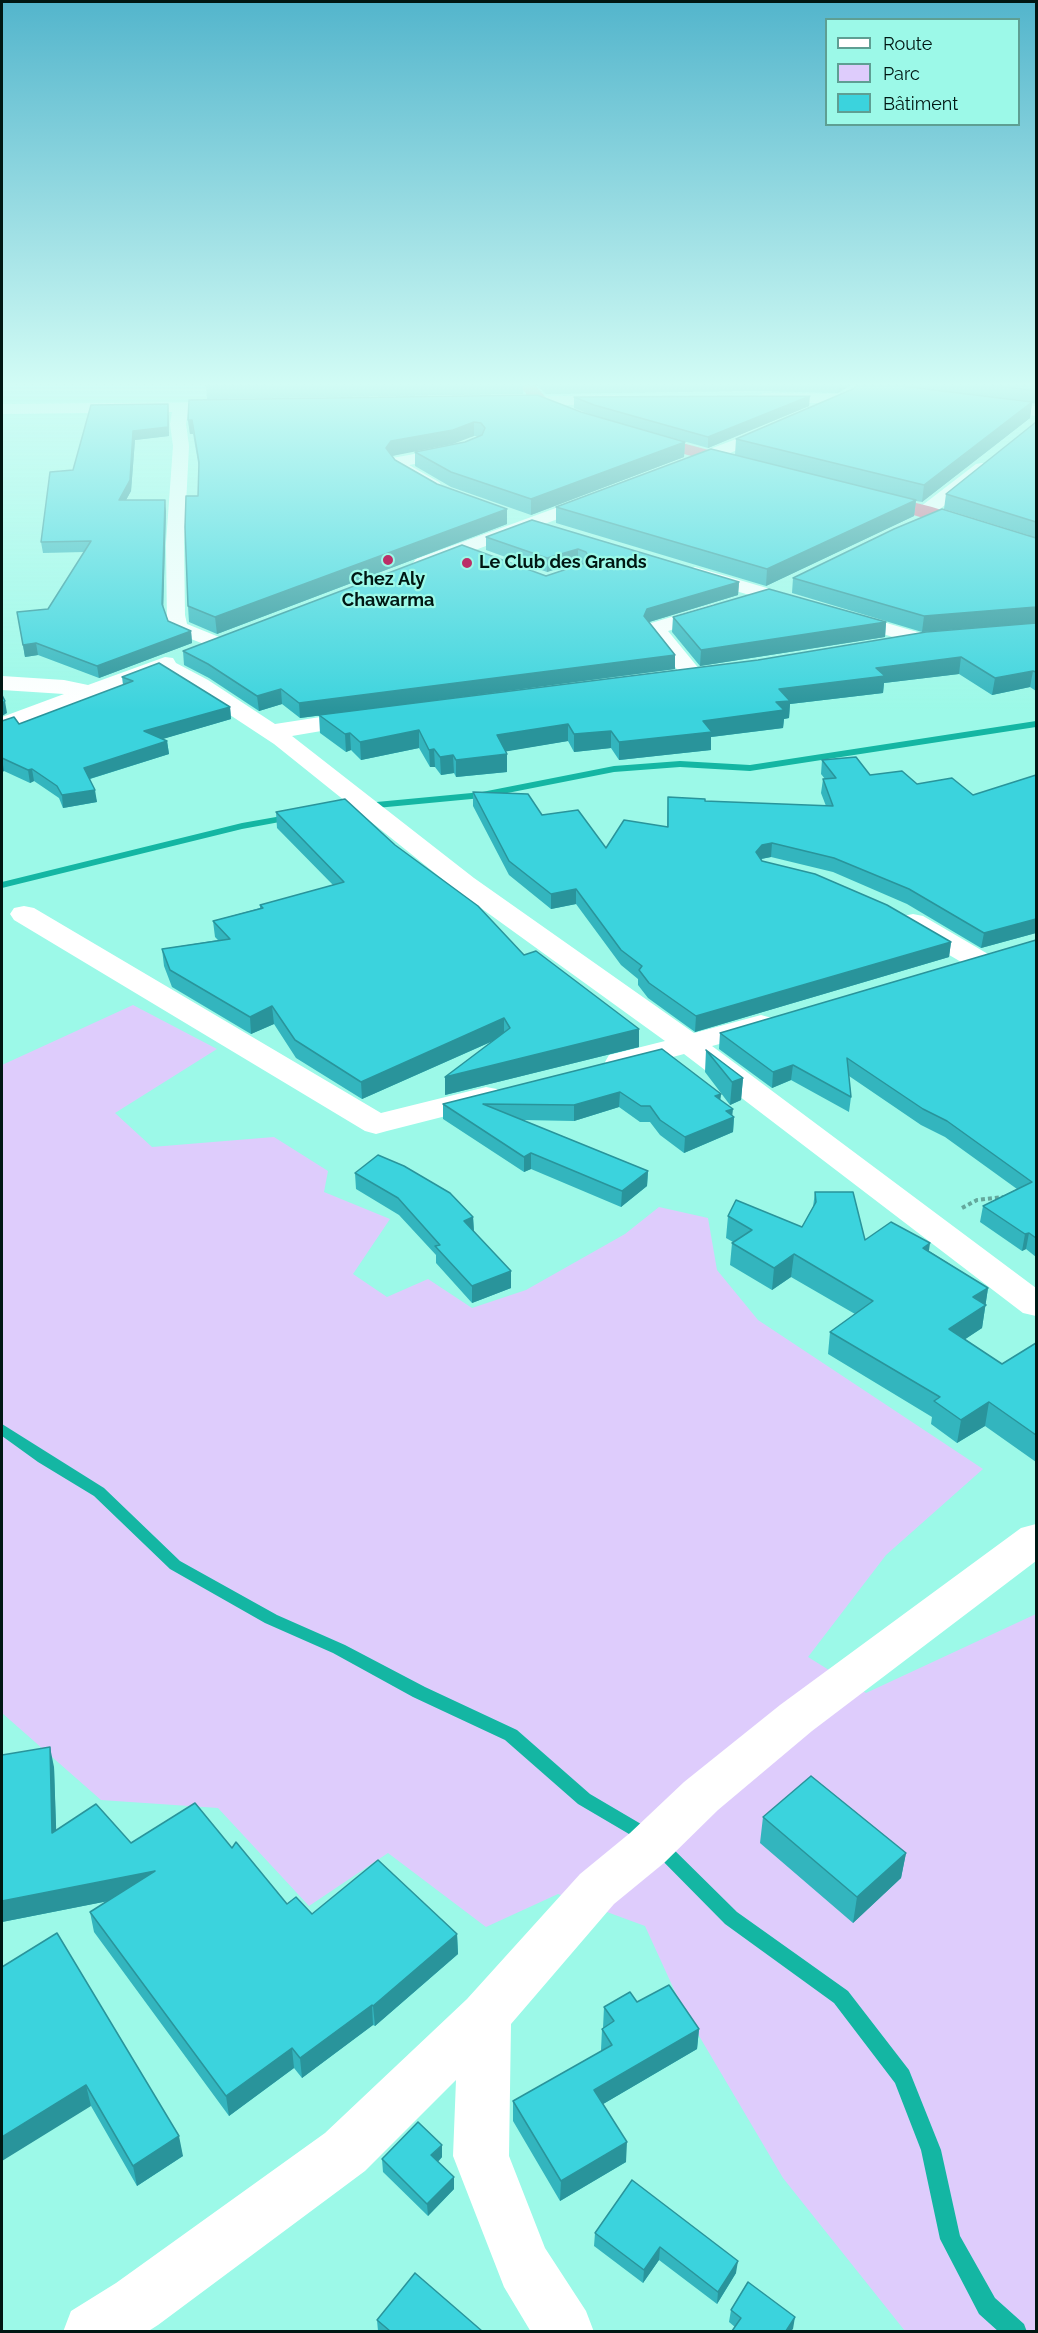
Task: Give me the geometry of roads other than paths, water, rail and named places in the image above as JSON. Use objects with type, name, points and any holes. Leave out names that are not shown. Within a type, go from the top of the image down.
[{"type":"highway","points":[[858,494],[933,513],[1036,546]]},
{"type":"street","points":[[178,494],[175,537],[177,627],[217,644]]},
{"type":"street","points":[[448,494],[452,496]]},
{"type":"street","points":[[404,571],[607,494]]},
{"type":"street","points":[[911,527],[933,513],[954,494]]},
{"type":"street","points":[[498,513],[561,533]]},
{"type":"street","points":[[459,549],[492,561]]},
{"type":"street","points":[[678,568],[767,595],[934,639],[879,648]]},
{"type":"street","points":[[694,676],[655,628],[767,595],[795,581]]},
{"type":"street","points":[[2,725],[239,635]]},
{"type":"street","points":[[162,665],[200,685],[271,732],[465,884],[691,1045],[1036,1305]]},
{"type":"street","points":[[2,683],[64,687],[90,692]]},
{"type":"street","points":[[271,732],[381,715]]},
{"type":"street","points":[[896,912],[978,960]]},
{"type":"street","points":[[24,914],[376,1124],[511,1090]]},
{"type":"street","points":[[944,970],[1007,951]]},
{"type":"street","points":[[590,1070],[691,1045],[783,1018]]},
{"type":"street","points":[[92,2331],[137,2304],[345,2152],[485,2016],[597,1889],[647,1848],[701,1796],[796,1718],[1036,1539]]},
{"type":"street","points":[[485,2016],[481,2156],[524,2267],[565,2331]]},
{"type":"waterway","points":[[366,806],[482,795],[614,769],[680,764],[750,768],[1036,724]]},
{"type":"waterway","points":[[2,885],[242,826],[293,817]]},
{"type":"waterway","points":[[2,1429],[43,1458],[99,1492],[175,1565],[271,1619],[339,1649],[419,1692],[511,1735],[584,1799],[652,1839],[731,1918],[841,1997],[902,2077],[931,2150],[950,2239],[987,2306],[1016,2332]]},
{"type":"place","name":"Chez Aly Chawarma","points":[[388,560]]},
{"type":"place","name":"Le Club des Grands","points":[[467,563]]}]
